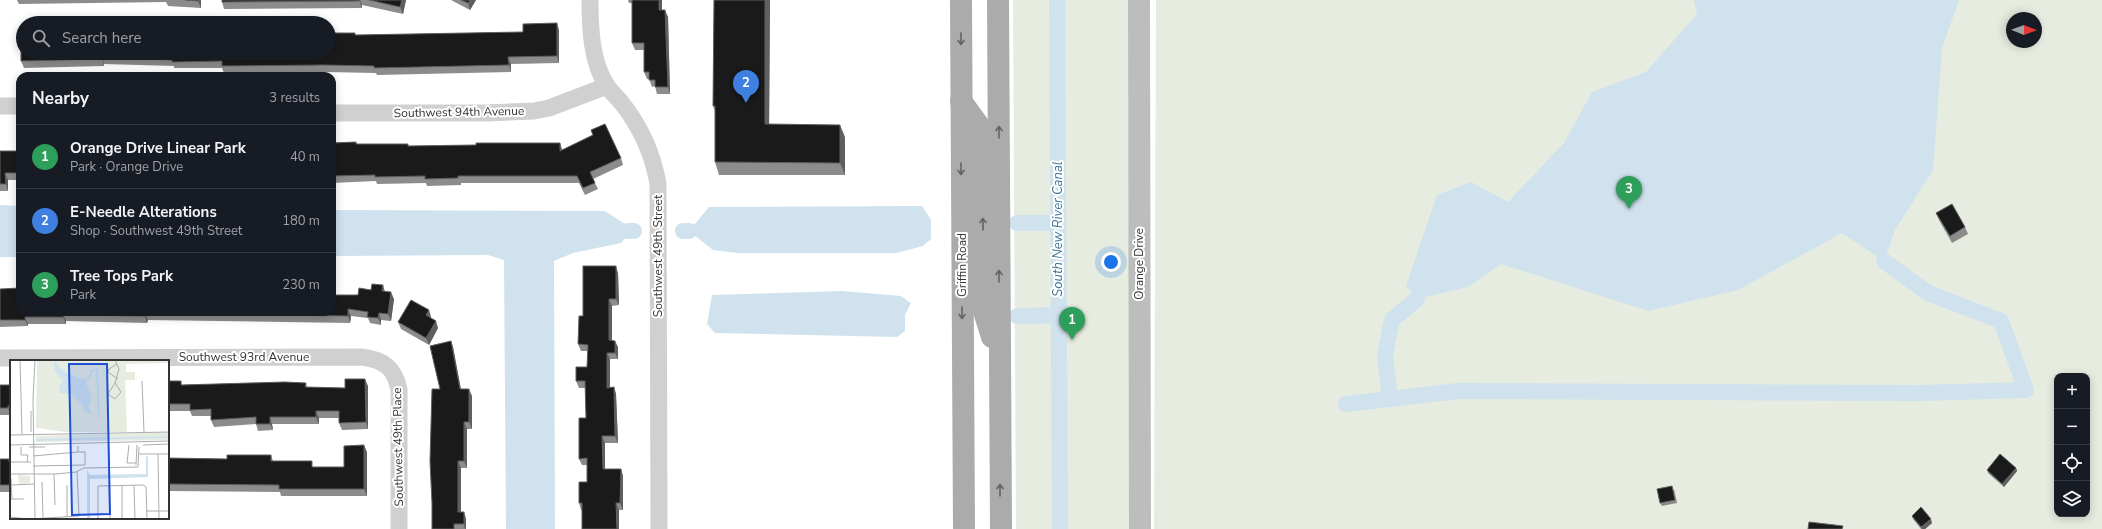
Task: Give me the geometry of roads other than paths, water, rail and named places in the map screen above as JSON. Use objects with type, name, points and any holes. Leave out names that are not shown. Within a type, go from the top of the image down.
[{"type":"main road","name":"Griffin Road","points":[[961,0],[964,529]]},
{"type":"main road","points":[[998,0],[1001,529]]},
{"type":"main road","points":[[961,102],[982,130],[983,308],[999,359]]},
{"type":"main road","points":[[963,401],[972,438],[976,529]]},
{"type":"street","name":"Southwest 49th Street","points":[[590,0],[594,48],[606,86],[621,102],[647,144],[652,157],[658,184],[659,529]]},
{"type":"street","name":"Orange Drive","points":[[1139,0],[1140,529]]},
{"type":"street","name":"Southwest 94th Avenue","points":[[336,113],[487,113],[534,111],[549,108],[606,86]]},
{"type":"street","points":[[0,106],[16,106]]},
{"type":"street","name":"Southwest 93rd Avenue","points":[[0,358],[362,357],[374,358],[389,367]]},
{"type":"street","name":"Southwest 49th Place","points":[[389,367],[397,380],[399,390],[399,529]]},
{"type":"water","points":[[1694,0],[1959,0],[1942,48],[1933,170],[1895,230],[1884,261],[1842,233],[1738,290],[1648,311],[1501,264],[1468,287],[1417,299],[1406,286],[1437,195],[1471,182],[1508,202],[1564,143],[1592,92],[1646,72],[1697,14]]},
{"type":"water","points":[[0,205],[16,206],[16,257],[0,257]]},
{"type":"water","points":[[922,206],[931,220],[931,239],[923,246],[896,253],[737,253],[713,250],[689,231],[709,207]]},
{"type":"water","points":[[336,210],[605,211],[628,226],[629,234],[621,243],[573,253],[554,261],[555,529],[506,529],[504,260],[488,255],[336,256]]},
{"type":"water","points":[[842,291],[901,296],[911,303],[905,315],[905,331],[897,337],[715,333],[707,324],[712,295]]},
{"type":"waterway","name":"South New River Canal","points":[[1057,0],[1060,529]]},
{"type":"waterway","points":[[1017,223],[1058,223]]},
{"type":"waterway","points":[[628,231],[634,231]]},
{"type":"waterway","points":[[683,231],[689,231]]},
{"type":"waterway","points":[[1346,404],[1458,391],[1920,393],[2026,390],[2001,321],[1928,293],[1884,261]]},
{"type":"waterway","points":[[1390,399],[1385,355],[1392,320],[1417,299]]},
{"type":"waterway","points":[[1017,316],[1059,315]]},
{"type":"place","name":"E-Needle Alterations","points":[[746,103]]},
{"type":"place","name":"Tree Tops Park","points":[[1629,209]]},
{"type":"place","name":"Orange Drive Linear Park","points":[[1072,340]]}]
